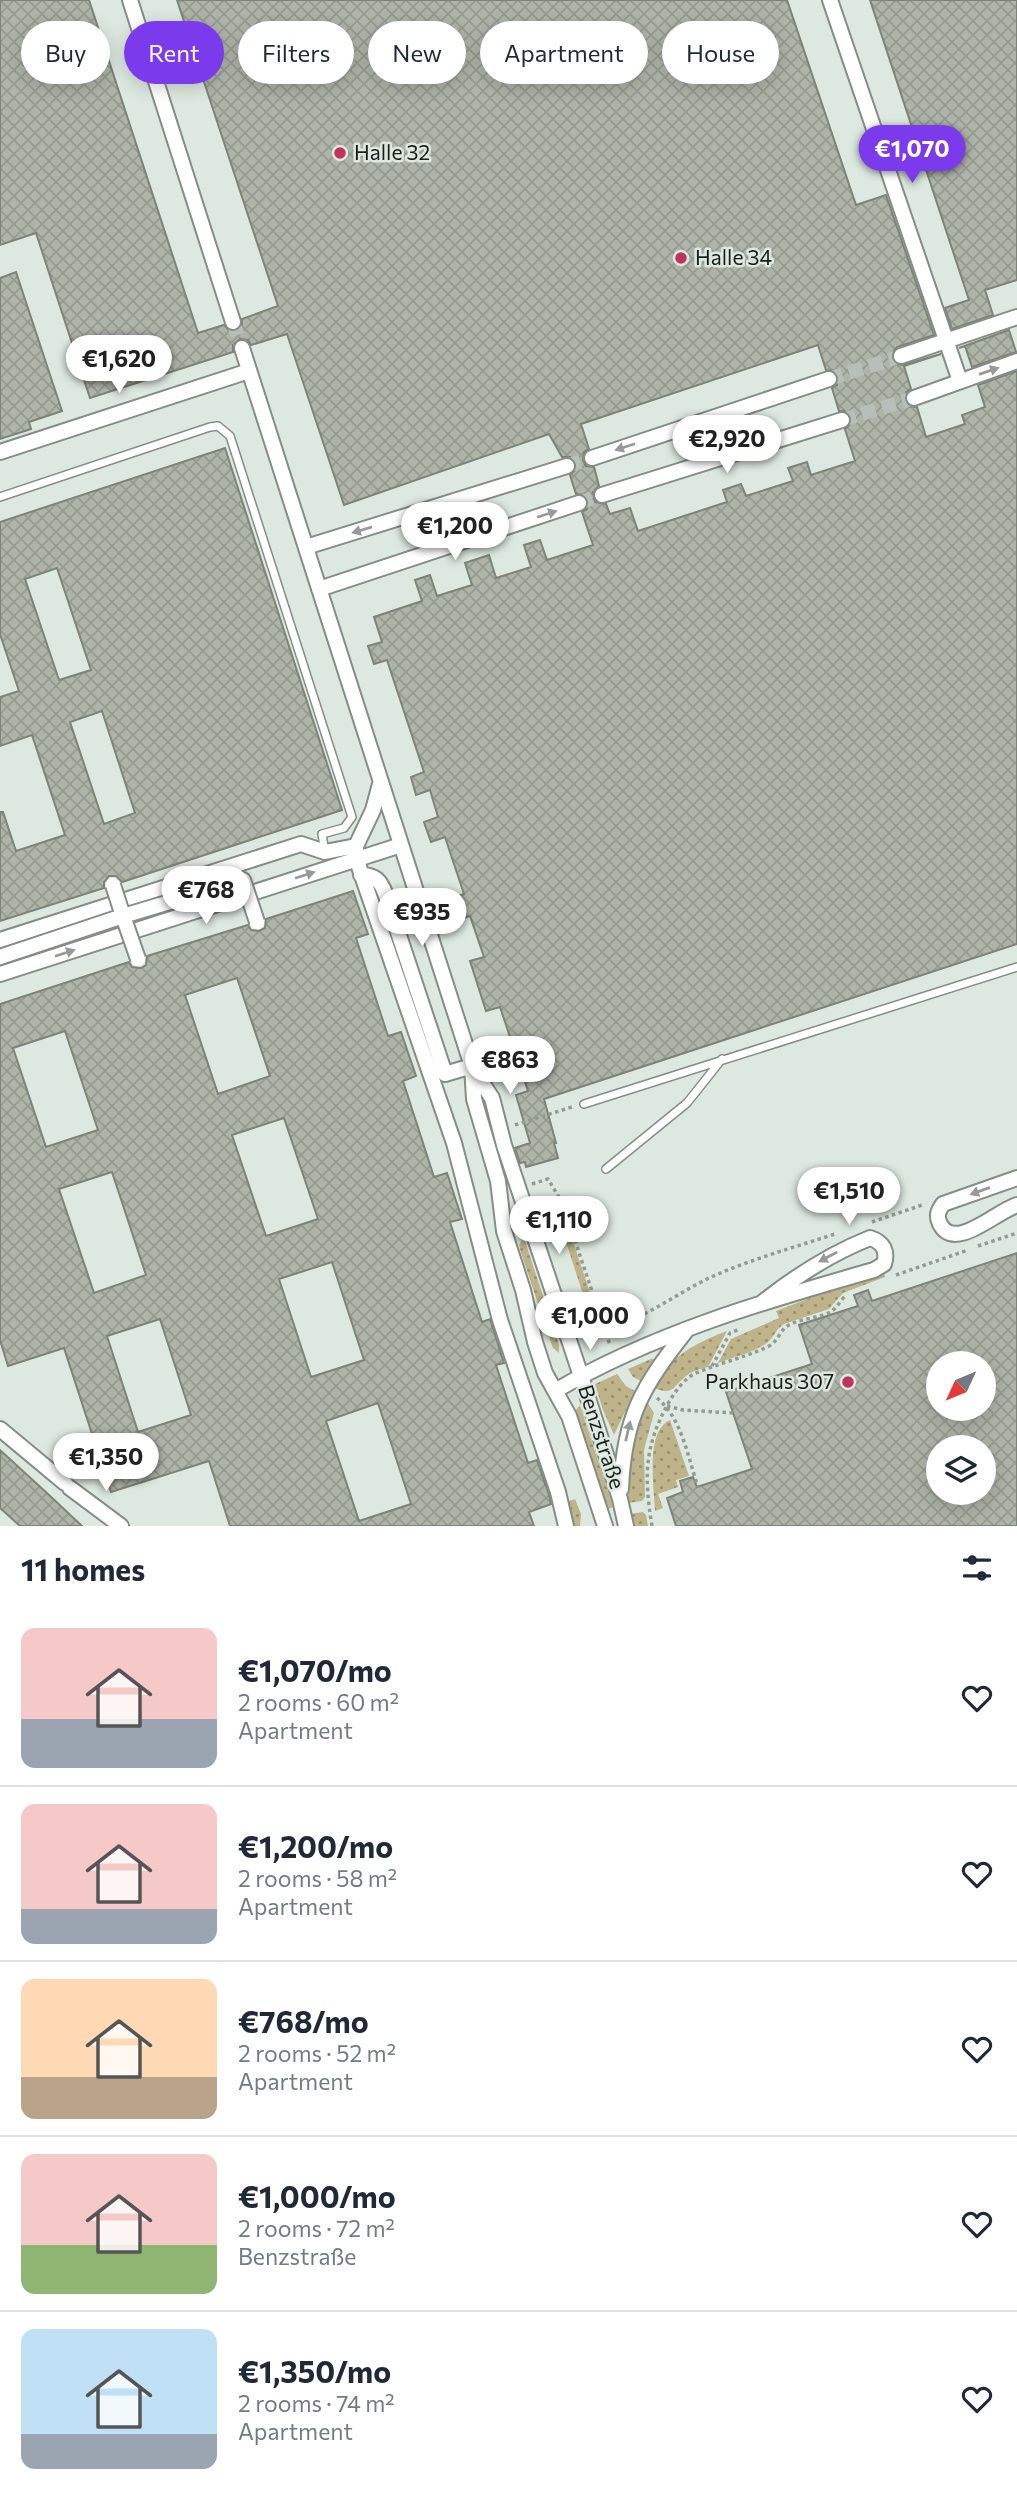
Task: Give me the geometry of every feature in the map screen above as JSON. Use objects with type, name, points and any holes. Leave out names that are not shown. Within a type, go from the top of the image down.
[{"type":"street","points":[[130,0],[233,322]]},
{"type":"street","points":[[830,0],[960,381]]},
{"type":"street","points":[[901,356],[1017,317]]},
{"type":"street","points":[[242,348],[472,1066],[445,1074],[386,893],[381,882],[371,875],[361,875]]},
{"type":"street","points":[[914,398],[960,381],[1016,366]]},
{"type":"street","points":[[0,452],[249,371]]},
{"type":"street","points":[[592,458],[829,379]]},
{"type":"street","points":[[602,495],[842,420]]},
{"type":"street","points":[[306,547],[567,466]]},
{"type":"street","points":[[319,589],[579,503]]},
{"type":"street","points":[[380,782],[373,810],[356,852],[361,875],[454,1143],[500,1320],[558,1492],[566,1526]]},
{"type":"street","points":[[0,940],[301,845],[325,852],[356,852],[401,845]]},
{"type":"street","points":[[0,974],[356,852]]},
{"type":"street","points":[[0,957],[243,880],[257,922]]},
{"type":"street","points":[[113,885],[138,959]]},
{"type":"street","name":"Benzstraße","points":[[472,1066],[492,1098],[504,1145],[581,1376],[626,1526]]},
{"type":"street","name":"Benzstraße","points":[[472,1066],[474,1098],[498,1181],[504,1231],[523,1290],[535,1342],[545,1373],[569,1416],[604,1526]]},
{"type":"street","points":[[1010,1207],[960,1236],[942,1229],[937,1219],[943,1204],[1017,1178]]},
{"type":"street","name":"Benzstraße","points":[[555,1391],[614,1358],[687,1330],[763,1302],[874,1270],[884,1264],[887,1255],[883,1246],[870,1238],[801,1272],[763,1302]]},
{"type":"street","name":"Benzstraße","points":[[620,1499],[629,1422],[644,1389],[687,1330]]},
{"type":"street","points":[[0,1429],[67,1486],[121,1526]]},
{"type":"lane","points":[[0,497],[210,427],[218,426],[230,436],[352,817],[344,828],[322,834],[325,852]]},
{"type":"lane","points":[[584,1104],[1017,967]]},
{"type":"lane","points":[[606,1169],[687,1103],[722,1059]]},
{"type":"path","points":[[512,1126],[584,1104]]},
{"type":"path","points":[[530,1185],[548,1179],[562,1202],[614,1358]]},
{"type":"path","points":[[871,1222],[933,1201]]},
{"type":"path","points":[[605,1328],[651,1312],[706,1280],[755,1260],[845,1231]]},
{"type":"path","points":[[890,1277],[1017,1233]]},
{"type":"path","points":[[652,1526],[648,1459],[651,1437],[682,1384],[692,1375],[774,1344],[782,1329],[831,1311],[846,1294]]},
{"type":"path","points":[[711,1368],[730,1333],[741,1329]]},
{"type":"path","points":[[644,1389],[667,1406],[683,1410],[733,1413]]},
{"type":"path","points":[[667,1406],[675,1420],[698,1487]]},
{"type":"shaded area","points":[[553,1202],[561,1205],[597,1314],[599,1330],[591,1319]]},
{"type":"shaded area","points":[[522,1240],[525,1241],[559,1345],[559,1353],[553,1348],[521,1253],[519,1245]]},
{"type":"shaded area","points":[[883,1270],[885,1277],[843,1293],[829,1309],[784,1324],[762,1346],[718,1363],[731,1339],[779,1318],[776,1311]]},
{"type":"shaded area","points":[[727,1331],[708,1367],[688,1374],[671,1390],[651,1387],[684,1352]]},
{"type":"shaded area","points":[[654,1359],[654,1362],[641,1381],[633,1377],[628,1369]]},
{"type":"shaded area","points":[[617,1374],[626,1386],[635,1391],[614,1435],[595,1384]]},
{"type":"shaded area","points":[[645,1399],[654,1413],[644,1450],[645,1497],[642,1501],[628,1503],[630,1447]]},
{"type":"shaded area","points":[[580,1405],[613,1507],[605,1510],[577,1420],[576,1410]]},
{"type":"shaded area","points":[[670,1420],[689,1476],[676,1480],[678,1487],[658,1494],[663,1508],[655,1511],[654,1447],[662,1426]]},
{"type":"shaded area","points":[[575,1499],[581,1514],[580,1526],[575,1526],[566,1502]]},
{"type":"shaded area","points":[[643,1512],[648,1526],[632,1526],[630,1514]]},
{"type":"building","points":[[0,0],[89,0],[96,21],[21,21],[21,84],[110,84],[110,64],[198,333],[224,325],[230,331],[237,331],[242,325],[242,319],[278,306],[205,84],[224,84],[224,21],[184,21],[177,0],[787,0],[856,205],[886,195],[934,335],[897,347],[892,353],[892,360],[895,364],[903,365],[941,354],[904,366],[911,389],[906,392],[905,401],[908,406],[917,407],[926,437],[965,424],[962,415],[985,407],[978,385],[1017,371],[1017,944],[544,1099],[558,1158],[526,1167],[525,1162],[520,1163],[515,1148],[530,1143],[516,1095],[528,1091],[500,1007],[486,1011],[470,961],[484,957],[470,916],[453,922],[446,900],[464,894],[445,837],[431,842],[424,822],[438,817],[430,790],[416,795],[411,777],[424,772],[387,660],[374,664],[368,646],[382,642],[374,617],[422,601],[415,580],[430,575],[437,596],[472,585],[465,563],[489,555],[496,578],[531,567],[524,545],[540,540],[547,560],[593,545],[582,512],[587,509],[588,501],[585,495],[576,494],[570,475],[576,469],[576,463],[570,457],[562,457],[549,434],[344,505],[287,334],[251,345],[248,340],[240,339],[233,345],[233,352],[90,398],[36,233],[0,245]],"holes":[[[818,345],[826,370],[835,371],[838,377],[837,385],[832,388],[839,411],[845,411],[851,416],[851,423],[845,429],[855,461],[811,475],[807,462],[788,468],[793,481],[746,496],[741,484],[723,490],[727,502],[638,531],[630,508],[610,514],[606,504],[595,502],[593,492],[599,486],[594,467],[586,466],[583,460],[584,452],[589,449],[581,424]]]},
{"type":"building","points":[[870,0],[1017,0],[1017,280],[985,290],[993,315],[952,329],[945,308],[969,300]]},
{"type":"building","points":[[16,272],[62,411],[29,422],[31,429],[0,439],[0,278]]},
{"type":"building","points":[[1009,330],[1016,352],[972,367],[965,346],[959,348]]},
{"type":"building","points":[[225,448],[342,810],[122,882],[116,876],[109,876],[104,882],[104,888],[0,921],[0,812],[3,812],[16,851],[65,835],[32,735],[0,746],[0,697],[19,691],[0,634],[0,522]],"holes":[[[57,568],[91,670],[59,680],[25,579]],[[102,711],[135,813],[104,824],[70,722]]]},
{"type":"building","points":[[353,891],[368,934],[356,938],[388,1036],[401,1032],[416,1076],[403,1081],[434,1177],[447,1173],[462,1219],[450,1222],[482,1322],[490,1319],[504,1363],[496,1365],[528,1463],[537,1460],[549,1495],[551,1504],[529,1512],[534,1526],[230,1526],[209,1461],[111,1492],[64,1348],[8,1366],[0,1340],[0,1004],[129,962],[132,967],[141,968],[146,965],[147,956],[248,925],[251,930],[259,931],[265,928],[266,919]],"holes":[[[237,978],[270,1076],[218,1094],[185,995]],[[65,1031],[98,1130],[46,1147],[13,1048]],[[284,1118],[318,1219],[266,1236],[232,1135]],[[112,1172],[146,1275],[94,1293],[59,1189]],[[332,1262],[364,1360],[311,1377],[279,1279]],[[160,1319],[191,1415],[138,1432],[107,1336]],[[378,1403],[411,1504],[359,1521],[326,1421]]]},
{"type":"building","name":"Parkhaus 307","points":[[1017,1253],[1017,1526],[676,1526],[667,1498],[683,1492],[680,1481],[693,1477],[697,1487],[752,1469],[726,1392],[812,1364],[799,1325],[858,1306],[854,1295],[868,1290],[872,1301]]},
{"type":"building","points":[[0,1450],[82,1526],[20,1526],[0,1508]]},
{"type":"tunnel","points":[[233,322],[242,348]]},
{"type":"tunnel","points":[[829,379],[901,356]]},
{"type":"tunnel","points":[[842,420],[914,398]]},
{"type":"tunnel","points":[[567,466],[592,458]]},
{"type":"tunnel","points":[[579,503],[602,495]]},
{"type":"place","name":"Halle 32","points":[[340,153]]},
{"type":"place","name":"Halle 34","points":[[681,258]]},
{"type":"place","name":"Parkhaus 307","points":[[848,1382]]}]
